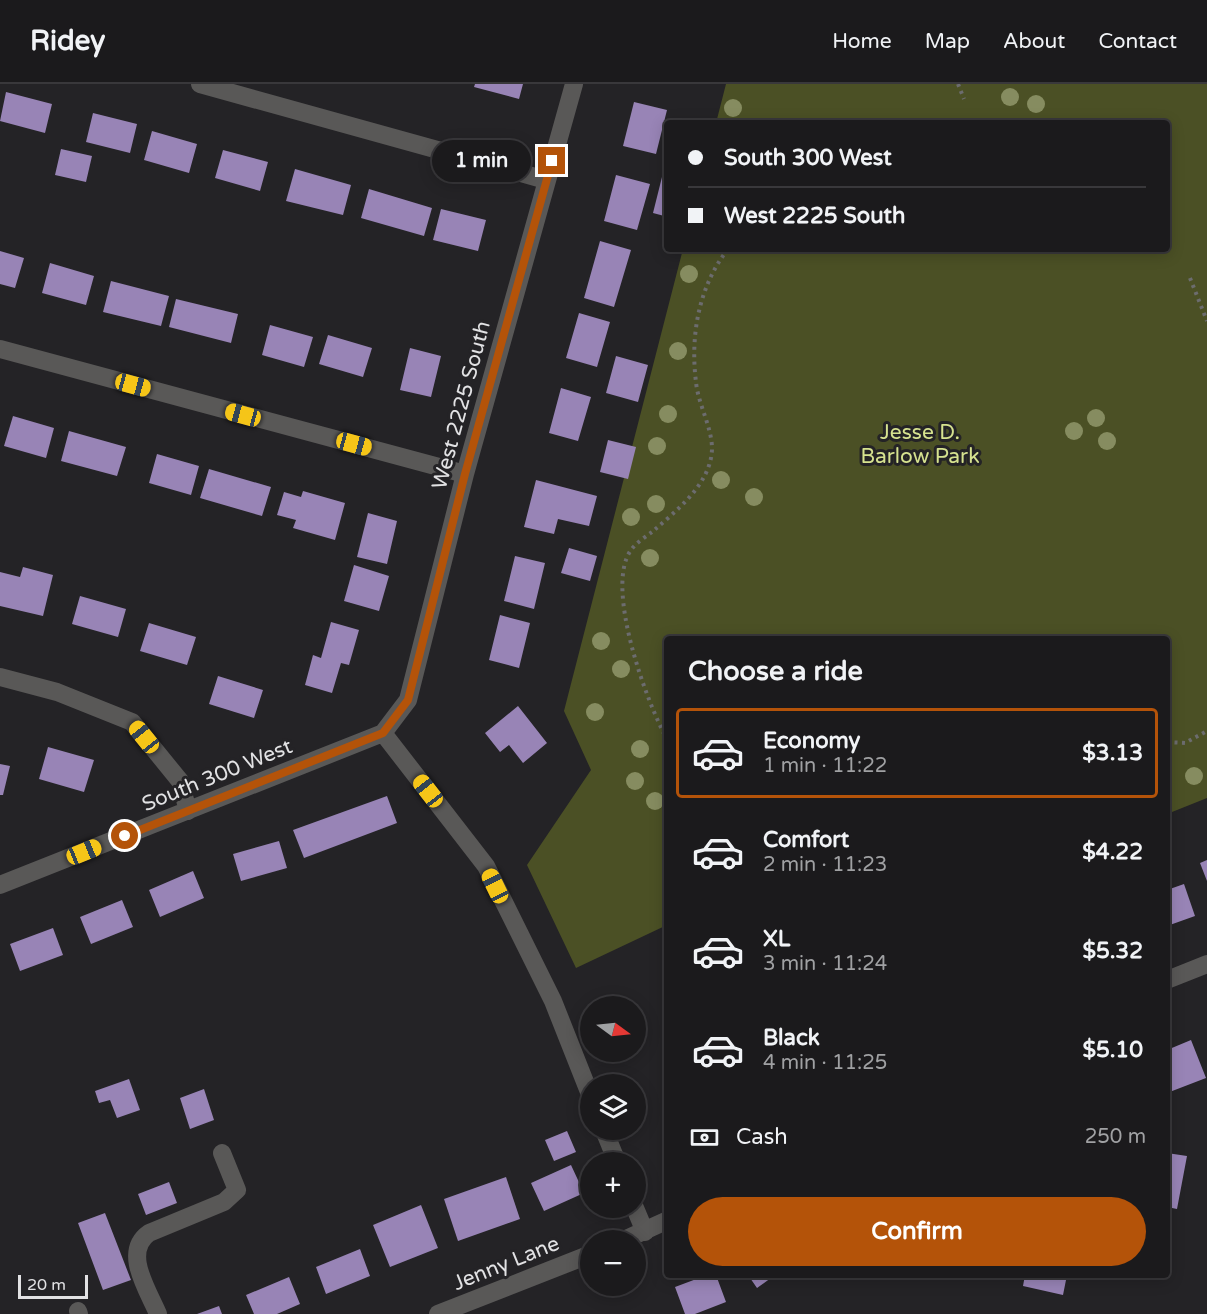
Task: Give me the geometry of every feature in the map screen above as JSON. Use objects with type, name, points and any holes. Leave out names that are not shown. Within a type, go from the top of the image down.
[{"type":"street","points":[[200,84],[546,180]]},
{"type":"street","name":"West 2225 South","points":[[383,733],[408,700],[465,474],[574,84]]},
{"type":"street","points":[[0,350],[465,474]]},
{"type":"street","points":[[0,677],[57,692],[132,722],[180,781],[188,811]]},
{"type":"street","points":[[383,733],[486,866],[553,1001],[582,1074]]},
{"type":"street","name":"South 300 West","points":[[0,885],[383,733]]},
{"type":"street","points":[[1170,979],[1207,964]]},
{"type":"street","points":[[158,1314],[139,1269],[136,1249],[139,1240],[149,1233],[225,1202],[237,1191],[222,1153]]},
{"type":"street","points":[[646,1231],[664,1222]]},
{"type":"street","name":"Jenny Lane","points":[[438,1314],[580,1258]]},
{"type":"path","points":[[958,84],[964,99]]},
{"type":"path","points":[[664,734],[657,721],[630,647],[622,571],[631,549],[682,505],[704,475],[712,449],[696,382],[695,324],[712,270],[726,252]]},
{"type":"path","points":[[1190,278],[1207,321]]},
{"type":"path","points":[[1170,742],[1185,743],[1207,731]]},
{"type":"green space","name":"Jesse D. Barlow Park","points":[[726,84],[1207,84],[1207,798],[1170,813],[1170,636],[664,636],[664,926],[576,968],[527,865],[591,770],[564,711],[682,252],[1170,252],[1170,120],[717,120]]},
{"type":"building","points":[[475,84],[523,84],[519,99],[474,87]]},
{"type":"building","points":[[6,92],[52,104],[45,133],[0,121]]},
{"type":"building","points":[[634,102],[667,110],[656,154],[623,146]]},
{"type":"building","points":[[93,113],[137,124],[130,153],[86,142]]},
{"type":"building","points":[[152,131],[197,144],[189,173],[144,160]]},
{"type":"building","points":[[61,149],[92,156],[86,182],[55,175]]},
{"type":"building","points":[[223,150],[268,162],[260,191],[215,178]]},
{"type":"building","points":[[295,169],[351,185],[343,215],[286,201]]},
{"type":"building","points":[[664,169],[664,216],[653,213]]},
{"type":"building","points":[[616,175],[650,184],[637,230],[604,221]]},
{"type":"building","points":[[369,189],[432,208],[424,236],[361,218]]},
{"type":"building","points":[[441,209],[486,220],[478,251],[433,240]]},
{"type":"building","points":[[600,241],[631,250],[614,307],[584,298]]},
{"type":"building","points":[[0,251],[24,258],[15,288],[0,284]]},
{"type":"building","points":[[50,263],[94,276],[86,305],[42,293]]},
{"type":"building","points":[[111,281],[169,296],[161,326],[103,312]]},
{"type":"building","points":[[176,299],[238,314],[231,343],[169,327]]},
{"type":"building","points":[[579,313],[610,322],[597,367],[566,358]]},
{"type":"building","points":[[270,325],[313,337],[304,367],[262,355]]},
{"type":"building","points":[[328,335],[372,348],[363,377],[319,364]]},
{"type":"building","points":[[410,348],[441,356],[431,397],[400,390]]},
{"type":"building","points":[[616,356],[648,365],[638,402],[606,393]]},
{"type":"building","points":[[561,388],[591,397],[578,441],[549,433]]},
{"type":"building","points":[[13,416],[54,428],[46,458],[4,446]]},
{"type":"building","points":[[69,431],[126,447],[117,476],[61,461]]},
{"type":"building","points":[[608,440],[636,447],[628,479],[600,472]]},
{"type":"building","points":[[157,454],[199,466],[191,495],[149,483]]},
{"type":"building","points":[[209,469],[271,487],[262,516],[200,498]]},
{"type":"building","points":[[536,480],[597,496],[589,526],[558,519],[554,534],[524,527]]},
{"type":"building","points":[[303,491],[345,503],[335,540],[293,528],[296,520],[277,515],[284,492],[301,497]]},
{"type":"building","points":[[368,513],[397,521],[387,564],[357,557]]},
{"type":"building","points":[[569,548],[597,556],[590,581],[561,573]]},
{"type":"building","points":[[515,556],[545,563],[534,609],[504,601]]},
{"type":"building","points":[[354,565],[389,576],[379,611],[344,601]]},
{"type":"building","points":[[23,567],[53,575],[43,616],[0,606],[0,572],[20,577]]},
{"type":"building","points":[[80,596],[126,609],[118,637],[72,624]]},
{"type":"building","points":[[500,615],[530,623],[519,668],[489,660]]},
{"type":"building","points":[[331,622],[359,630],[349,665],[341,663],[332,693],[305,685],[313,655],[321,658]]},
{"type":"building","points":[[149,623],[196,637],[187,665],[140,651]]},
{"type":"building","points":[[218,676],[263,690],[254,718],[209,704]]},
{"type":"building","points":[[518,706],[547,743],[523,763],[509,745],[500,752],[485,733]]},
{"type":"building","points":[[48,747],[94,760],[84,792],[39,779]]},
{"type":"building","points":[[0,764],[10,766],[3,795],[0,795]]},
{"type":"building","points":[[387,796],[397,823],[304,858],[293,830]]},
{"type":"building","points":[[279,841],[287,868],[241,881],[233,854]]},
{"type":"building","points":[[1207,860],[1207,881],[1200,863]]},
{"type":"building","points":[[193,871],[204,898],[160,917],[149,890]]},
{"type":"building","points":[[1184,884],[1195,916],[1170,925],[1170,889]]},
{"type":"building","points":[[122,900],[133,927],[91,944],[80,917]]},
{"type":"building","points":[[53,928],[63,955],[20,971],[10,944]]},
{"type":"building","points":[[1191,1040],[1206,1078],[1170,1092],[1170,1049]]},
{"type":"building","points":[[129,1079],[140,1110],[117,1118],[110,1100],[99,1103],[95,1091]]},
{"type":"building","points":[[204,1089],[214,1120],[190,1129],[180,1098]]},
{"type":"building","points":[[567,1131],[576,1152],[554,1161],[545,1140]]},
{"type":"building","points":[[1170,1153],[1187,1156],[1177,1209],[1170,1208]]},
{"type":"building","points":[[571,1165],[580,1184],[580,1195],[544,1211],[531,1183]]},
{"type":"building","points":[[506,1177],[520,1219],[458,1241],[444,1199]]},
{"type":"building","points":[[169,1182],[177,1203],[146,1215],[138,1194]]},
{"type":"building","points":[[421,1205],[438,1248],[390,1267],[373,1225]]},
{"type":"building","points":[[105,1213],[131,1280],[103,1290],[78,1223]]},
{"type":"building","points":[[360,1249],[370,1276],[326,1294],[316,1267]]},
{"type":"building","points":[[289,1277],[300,1304],[277,1314],[254,1314],[246,1295]]},
{"type":"building","points":[[699,1278],[717,1278],[726,1302],[695,1314],[685,1314],[675,1287]]},
{"type":"building","points":[[750,1278],[771,1278],[757,1288]]},
{"type":"building","points":[[1024,1278],[1066,1278],[1063,1295],[1023,1286]]},
{"type":"building","points":[[219,1306],[222,1314],[197,1314]]},
{"type":"route","points":[[125,836],[383,733],[408,700],[465,474],[552,161]]}]
